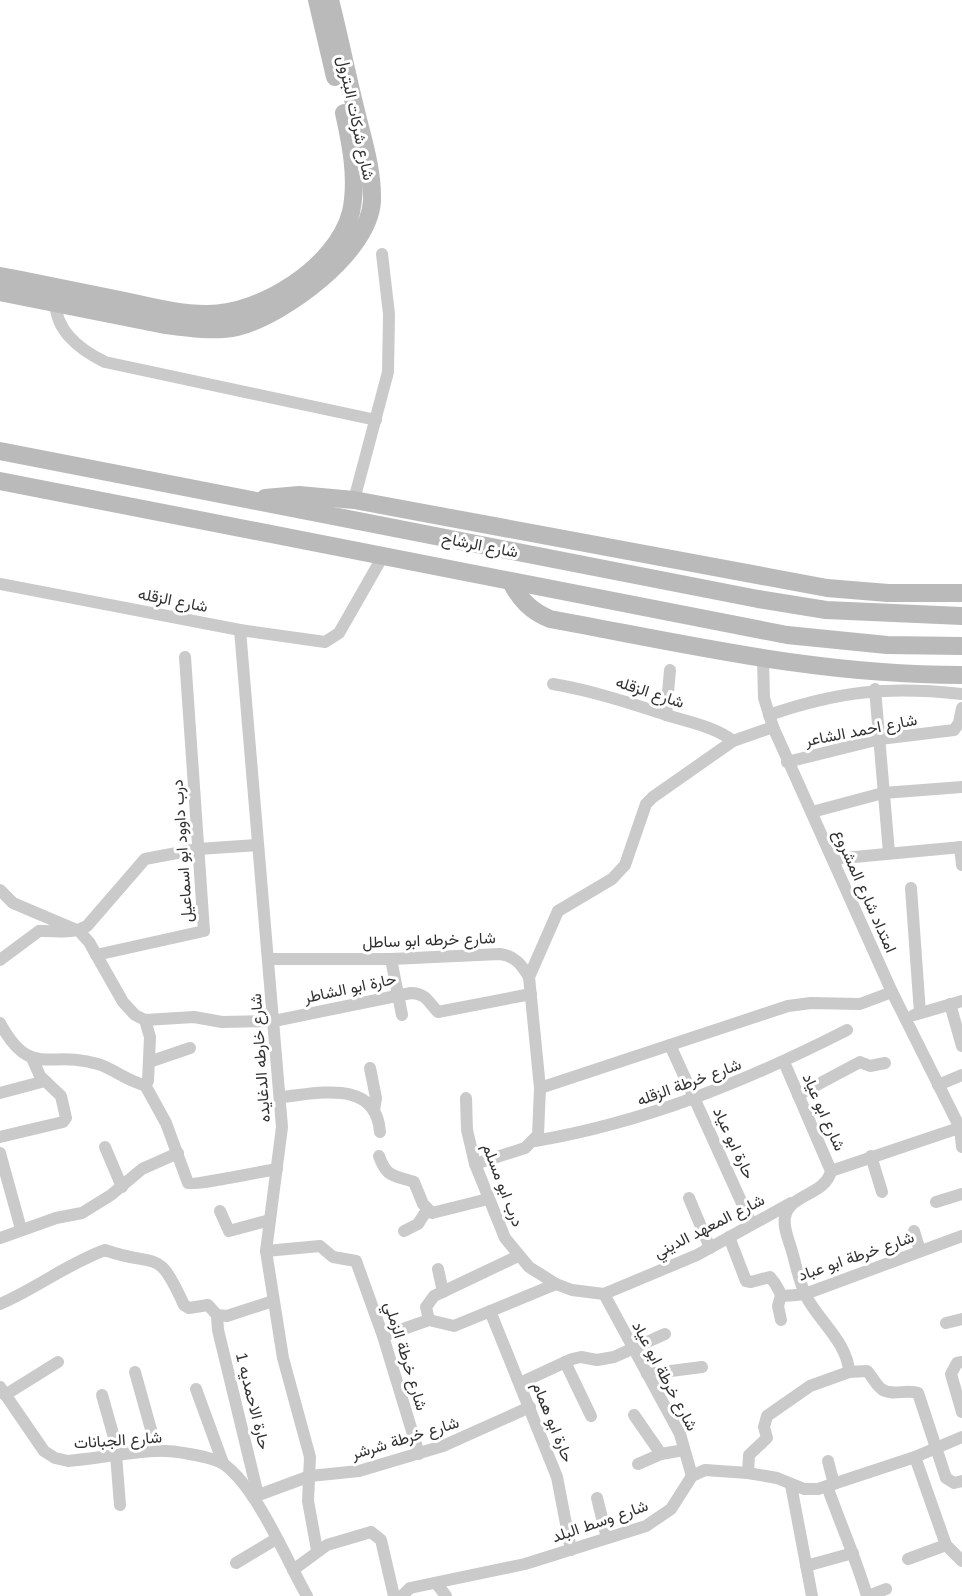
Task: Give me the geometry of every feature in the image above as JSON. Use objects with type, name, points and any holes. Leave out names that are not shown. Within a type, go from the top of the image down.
[{"type":"street","name":"شارع شركات البترول","points":[[317,0],[348,129],[354,187],[344,244]]},
{"type":"street","name":"شارع شركات البترول","points":[[0,276],[56,295],[189,328],[238,326],[295,299],[327,273],[344,244],[368,220],[372,203],[371,182],[330,0]]},
{"type":"street","points":[[354,500],[388,372],[390,341],[382,254]]},
{"type":"street","name":"شارع شركات البترول","points":[[0,292],[56,295]]},
{"type":"street","points":[[56,295],[66,333],[90,355],[105,362],[376,420]]},
{"type":"street","name":"شارع الرشاح","points":[[0,451],[758,599],[847,611],[962,616]]},
{"type":"street","name":"شارع الرشاح","points":[[0,481],[511,582],[828,640],[962,646]]},
{"type":"street","points":[[250,500],[287,495],[354,500],[827,588],[888,593],[962,593]]},
{"type":"street","name":"شارع الزقله","points":[[0,584],[240,630],[325,642],[339,633],[383,556]]},
{"type":"street","points":[[511,582],[522,601],[540,615],[550,619],[763,660],[866,672],[962,675]]},
{"type":"street","name":"شارع خارطه الدغايده","points":[[240,630],[282,1127],[266,1251],[283,1358],[308,1447],[310,1476],[308,1501],[317,1550]]},
{"type":"street","name":"درب داوود ابو اسماعيل","points":[[96,955],[204,931],[185,657]]},
{"type":"street","name":"امتداد شارع المشروع","points":[[763,660],[764,698],[787,762],[812,812],[892,992],[961,1128]]},
{"type":"street","points":[[666,715],[670,670]]},
{"type":"street","name":"شارع الزقله","points":[[553,684],[588,690],[721,733],[733,741]]},
{"type":"street","points":[[875,689],[889,853]]},
{"type":"street","points":[[474,1164],[510,1154],[535,1141],[540,1128],[540,1088],[530,976],[558,911],[612,879],[625,865],[646,804],[733,741],[820,698],[875,689],[916,689],[962,694]]},
{"type":"street","name":"شارع احمد الشاعر","points":[[787,762],[880,739],[954,730],[959,723],[962,708]]},
{"type":"street","points":[[812,812],[883,793],[962,787]]},
{"type":"street","points":[[0,960],[39,931],[79,931],[87,926],[146,858],[198,849],[258,845]]},
{"type":"street","points":[[833,859],[961,847],[962,865]]},
{"type":"street","points":[[912,888],[920,1013]]},
{"type":"street","points":[[0,890],[13,903],[79,931],[96,955],[123,1002],[135,1015],[146,1020],[150,1037],[145,1085]]},
{"type":"street","name":"شارع خرطه ابو ساطل","points":[[268,959],[391,959],[500,954],[511,956],[530,976]]},
{"type":"street","points":[[391,959],[402,1015]]},
{"type":"street","points":[[540,1088],[788,1006],[811,1003],[860,1004],[892,992]]},
{"type":"street","name":"حارة ابو الشاطر","points":[[146,1020],[194,1017],[222,1022],[274,1021],[398,994],[419,993],[427,997],[438,1012],[531,994]]},
{"type":"street","points":[[904,1017],[956,1003],[962,1046]]},
{"type":"street","points":[[0,1023],[19,1052],[32,1058],[43,1061],[80,1058],[115,1070],[145,1085],[166,1123],[186,1179],[191,1185],[277,1169]]},
{"type":"street","name":"شارع خرطة الزقله","points":[[535,1141],[632,1120],[695,1100],[784,1062],[847,1030]]},
{"type":"street","name":"حارة ابو عياد","points":[[670,1045],[751,1223]]},
{"type":"street","points":[[149,1062],[190,1048]]},
{"type":"street","points":[[0,1137],[63,1122],[66,1118],[62,1096],[45,1081],[32,1058]]},
{"type":"street","name":"شارع ابو عياد","points":[[784,1062],[831,1171],[825,1184],[795,1201]]},
{"type":"street","points":[[798,1095],[860,1062],[870,1066],[885,1063]]},
{"type":"street","points":[[370,1068],[376,1098],[374,1110]]},
{"type":"street","points":[[938,1084],[962,1075]]},
{"type":"street","points":[[0,1093],[45,1081]]},
{"type":"street","points":[[280,1097],[344,1092],[357,1096],[374,1110],[379,1120],[380,1132]]},
{"type":"street","name":"درب ابو مسلم","points":[[466,1098],[467,1130],[474,1164],[505,1238],[518,1256],[530,1267],[556,1284],[579,1291],[604,1294]]},
{"type":"street","points":[[831,1171],[961,1128],[962,1147]]},
{"type":"street","points":[[105,1147],[122,1186]]},
{"type":"street","points":[[0,1153],[21,1229]]},
{"type":"street","points":[[0,1238],[21,1229],[82,1213],[122,1186],[142,1169],[178,1153]]},
{"type":"street","points":[[379,1156],[387,1172],[394,1177],[414,1182],[427,1210],[436,1214],[488,1199]]},
{"type":"street","points":[[872,1156],[882,1192]]},
{"type":"street","points":[[936,1202],[962,1194]]},
{"type":"street","points":[[689,1198],[710,1248]]},
{"type":"street","points":[[795,1201],[786,1211],[784,1221],[805,1294],[838,1343],[849,1372]]},
{"type":"street","name":"شارع المعهد الديني","points":[[604,1294],[710,1248],[751,1223],[795,1201]]},
{"type":"street","points":[[404,1231],[418,1224],[427,1210]]},
{"type":"street","points":[[220,1211],[229,1231],[270,1220]]},
{"type":"street","points":[[914,1231],[920,1251]]},
{"type":"street","name":"شارع خرطة ابو عباد","points":[[729,1238],[742,1277],[751,1282],[770,1277],[781,1295],[805,1294],[962,1236]]},
{"type":"street","name":"شارع خرطة الزملي","points":[[266,1251],[320,1246],[333,1257],[356,1261],[383,1336],[419,1454]]},
{"type":"street","points":[[0,1304],[38,1287],[56,1272],[105,1250],[124,1258],[157,1261],[169,1272],[184,1305],[193,1309],[208,1305],[217,1315],[234,1314],[273,1301]]},
{"type":"street","points":[[429,1320],[426,1314],[429,1300],[518,1256]]},
{"type":"street","points":[[438,1269],[443,1292]]},
{"type":"street","points":[[383,1336],[429,1320],[454,1326],[556,1284]]},
{"type":"street","name":"شارع خرطة ابو عياد","points":[[604,1294],[680,1434],[692,1476]]},
{"type":"street","points":[[781,1295],[778,1306],[781,1320]]},
{"type":"street","name":"حارة ابو همام","points":[[490,1311],[557,1477],[572,1550]]},
{"type":"street","name":"حارة الاحمديه 1","points":[[217,1315],[218,1330],[256,1496]]},
{"type":"street","points":[[946,1323],[962,1319]]},
{"type":"street","points":[[520,1383],[565,1362],[581,1357],[605,1359],[665,1334]]},
{"type":"street","points":[[3,1391],[58,1362]]},
{"type":"street","points":[[565,1362],[591,1416]]},
{"type":"street","points":[[962,1362],[957,1363],[951,1374],[962,1412]]},
{"type":"street","points":[[646,1374],[702,1367]]},
{"type":"street","points":[[748,1473],[749,1455],[767,1438],[764,1426],[767,1416],[810,1386],[849,1372],[867,1371],[878,1386],[889,1393],[911,1391],[918,1393],[946,1478],[954,1484],[962,1481]]},
{"type":"street","points":[[135,1372],[157,1451]]},
{"type":"street","points":[[196,1389],[223,1463],[256,1496],[307,1596]]},
{"type":"street","name":"شارع الجبانات","points":[[3,1391],[44,1450],[55,1458],[68,1461],[157,1451],[203,1457],[223,1463]]},
{"type":"street","points":[[102,1395],[118,1455],[120,1505]]},
{"type":"street","name":"شارع خرطة شرشر","points":[[256,1496],[310,1476],[359,1471],[419,1454],[473,1434],[530,1407]]},
{"type":"street","points":[[634,1415],[661,1454]]},
{"type":"street","points":[[692,1476],[705,1470],[748,1473],[777,1478],[804,1489],[830,1485],[937,1449],[962,1437]]},
{"type":"street","points":[[638,1464],[661,1454],[684,1450]]},
{"type":"street","points":[[915,1457],[946,1545],[962,1561]]},
{"type":"street","points":[[828,1461],[830,1485],[867,1596],[886,1589]]},
{"type":"street","name":"شارع وسط البلد","points":[[402,1596],[410,1588],[525,1564],[646,1526],[671,1509],[692,1476]]},
{"type":"street","points":[[791,1485],[812,1596]]},
{"type":"street","points":[[597,1498],[607,1538]]},
{"type":"street","points":[[293,1570],[317,1550],[337,1540],[371,1532],[381,1540],[394,1596]]},
{"type":"street","points":[[236,1563],[276,1539]]},
{"type":"street","points":[[908,1559],[946,1545]]},
{"type":"street","points":[[806,1566],[853,1553]]},
{"type":"street","points":[[436,1583],[446,1596]]}]
